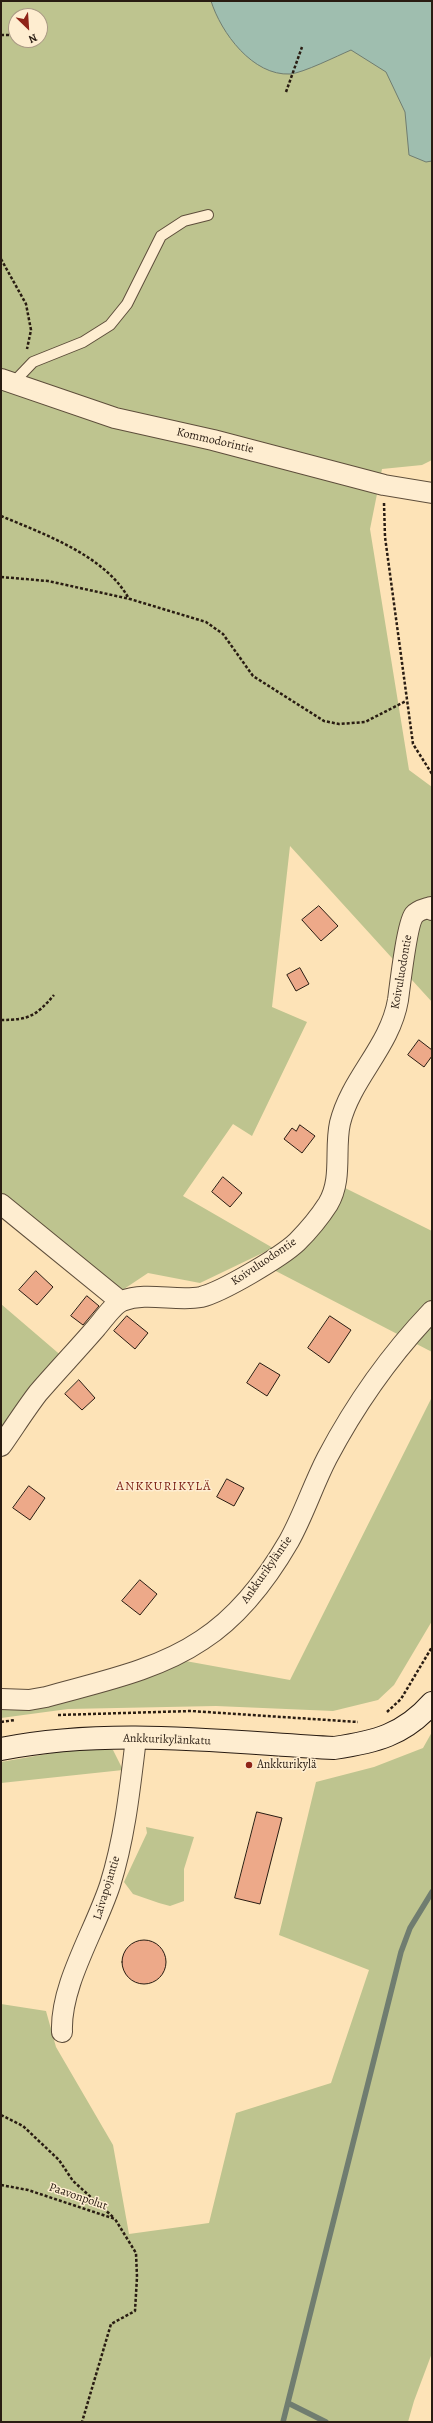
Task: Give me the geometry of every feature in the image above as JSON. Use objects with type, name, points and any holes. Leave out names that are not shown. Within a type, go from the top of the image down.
[{"type":"street","name":"Kommodorintie","points":[[6,381],[115,418],[244,448],[384,485],[432,493]]},
{"type":"street","name":"Koivuluodontie","points":[[120,1302],[146,1297],[171,1299],[201,1297],[224,1289],[295,1244],[316,1222],[329,1202],[334,1187],[338,1170],[340,1124],[347,1102],[383,1043],[392,1021],[398,1000],[400,976],[408,942],[410,925],[414,914],[432,909]]},
{"type":"street","points":[[1,1204],[120,1302],[38,1394],[1,1446]]},
{"type":"street","name":"Ankkurikyläntie","points":[[1,1699],[29,1700],[46,1697],[151,1666],[184,1651],[221,1627],[254,1592],[289,1541],[327,1458],[352,1417],[402,1343],[432,1311]]},
{"type":"street","name":"Ankkurikylänkatu","points":[[1,1749],[78,1738],[136,1738],[334,1748],[367,1743],[390,1735],[407,1727],[432,1703]]},
{"type":"street","name":"Laivapojantie","points":[[62,2032],[61,2018],[64,1998],[93,1930],[114,1872],[129,1802],[136,1738]]},
{"type":"lane","points":[[6,381],[33,362],[83,342],[110,325],[128,304],[161,236],[184,221],[208,215]]},
{"type":"path","points":[[286,92],[302,47]]},
{"type":"path","points":[[1,259],[26,304],[31,330],[25,356]]},
{"type":"path","points":[[384,485],[385,537],[413,744],[432,774]]},
{"type":"path","points":[[1,516],[93,560],[122,585],[130,599]]},
{"type":"path","points":[[1,577],[48,581],[130,599],[206,622],[223,634],[253,676],[324,722],[339,724],[365,722],[406,701]]},
{"type":"path","points":[[1,1020],[18,1020],[39,1012],[54,995]]},
{"type":"path","points":[[382,1716],[401,1699],[432,1647]]},
{"type":"path","points":[[53,1715],[191,1711],[361,1722]]},
{"type":"path","points":[[1,1722],[16,1720]]},
{"type":"path","points":[[1,2115],[23,2126],[59,2160],[72,2181],[115,2219]]},
{"type":"path","name":"Paavonpolut","points":[[1,2185],[35,2193],[115,2219],[136,2253],[137,2276],[135,2311],[111,2324],[82,2422]]},
{"type":"green space","points":[[1,1],[432,1],[432,460],[422,465],[382,469],[370,529],[409,770],[432,787],[432,1002],[290,846],[272,1007],[307,1022],[252,1136],[233,1124],[183,1196],[273,1248],[200,1283],[148,1273],[121,1291],[1,1192]]},
{"type":"green space","points":[[343,1187],[432,1231],[432,1352],[270,1268]]},
{"type":"green space","points":[[1,1304],[64,1358],[1,1442]]},
{"type":"green space","points":[[432,1397],[432,1621],[394,1685],[378,1700],[333,1711],[216,1706],[68,1709],[1,1718],[1,1701],[180,1660],[290,1680]]},
{"type":"green space","points":[[432,1732],[432,2353],[414,2401],[408,2422],[1,2422],[1,2004],[46,2011],[56,2047],[113,2145],[129,2234],[209,2223],[236,2113],[331,2083],[369,1970],[279,1935],[316,1782],[374,1767],[423,1748]]},
{"type":"green space","points":[[101,1748],[113,1750],[123,1770],[1,1783],[1,1762],[64,1751]]},
{"type":"green space","points":[[146,1827],[194,1837],[184,1869],[184,1901],[170,1906],[159,1903],[133,1894],[124,1882],[147,1833]]},
{"type":"shaded area","points":[[211,1],[432,1],[432,161],[426,162],[409,155],[405,112],[386,72],[351,50],[296,73],[276,73],[263,68],[251,60],[231,39],[222,26]]},
{"type":"building","points":[[319,906],[338,926],[321,941],[302,920]]},
{"type":"building","points":[[300,968],[309,984],[296,991],[287,975]]},
{"type":"building","points":[[419,1040],[432,1050],[432,1056],[424,1067],[408,1055]]},
{"type":"building","points":[[300,1125],[315,1136],[302,1153],[284,1139],[292,1128],[296,1131]]},
{"type":"building","points":[[223,1177],[242,1193],[230,1207],[212,1192]]},
{"type":"building","points":[[36,1271],[53,1287],[37,1305],[19,1290]]},
{"type":"building","points":[[87,1296],[99,1306],[83,1325],[71,1316]]},
{"type":"building","points":[[127,1316],[148,1333],[135,1349],[114,1331]]},
{"type":"building","points":[[330,1316],[351,1330],[329,1363],[308,1348]]},
{"type":"building","points":[[260,1363],[280,1375],[267,1396],[247,1383]]},
{"type":"building","points":[[79,1380],[95,1398],[82,1410],[65,1394]]},
{"type":"building","points":[[227,1479],[244,1488],[234,1506],[217,1497]]},
{"type":"building","points":[[29,1486],[45,1498],[30,1520],[13,1508]]},
{"type":"building","points":[[140,1580],[157,1594],[140,1615],[122,1601]]},
{"type":"building","points":[[257,1812],[282,1818],[260,1904],[235,1898]]},
{"type":"building","points":[[140,1940],[148,1940],[153,1941],[160,1946],[165,1953],[165,1971],[160,1978],[153,1983],[140,1984],[132,1981],[125,1974],[122,1966],[122,1958],[125,1950],[132,1943]]},
{"type":"waterway","points":[[283,2422],[401,1952],[410,1928],[432,1892]]},
{"type":"waterway","points":[[288,2403],[326,2422]]},
{"type":"place","name":"Ankkurikylä","points":[[249,1765]]},
{"type":"district","name":"ANKKURIKYLÄ","points":[[164,1487]]}]
